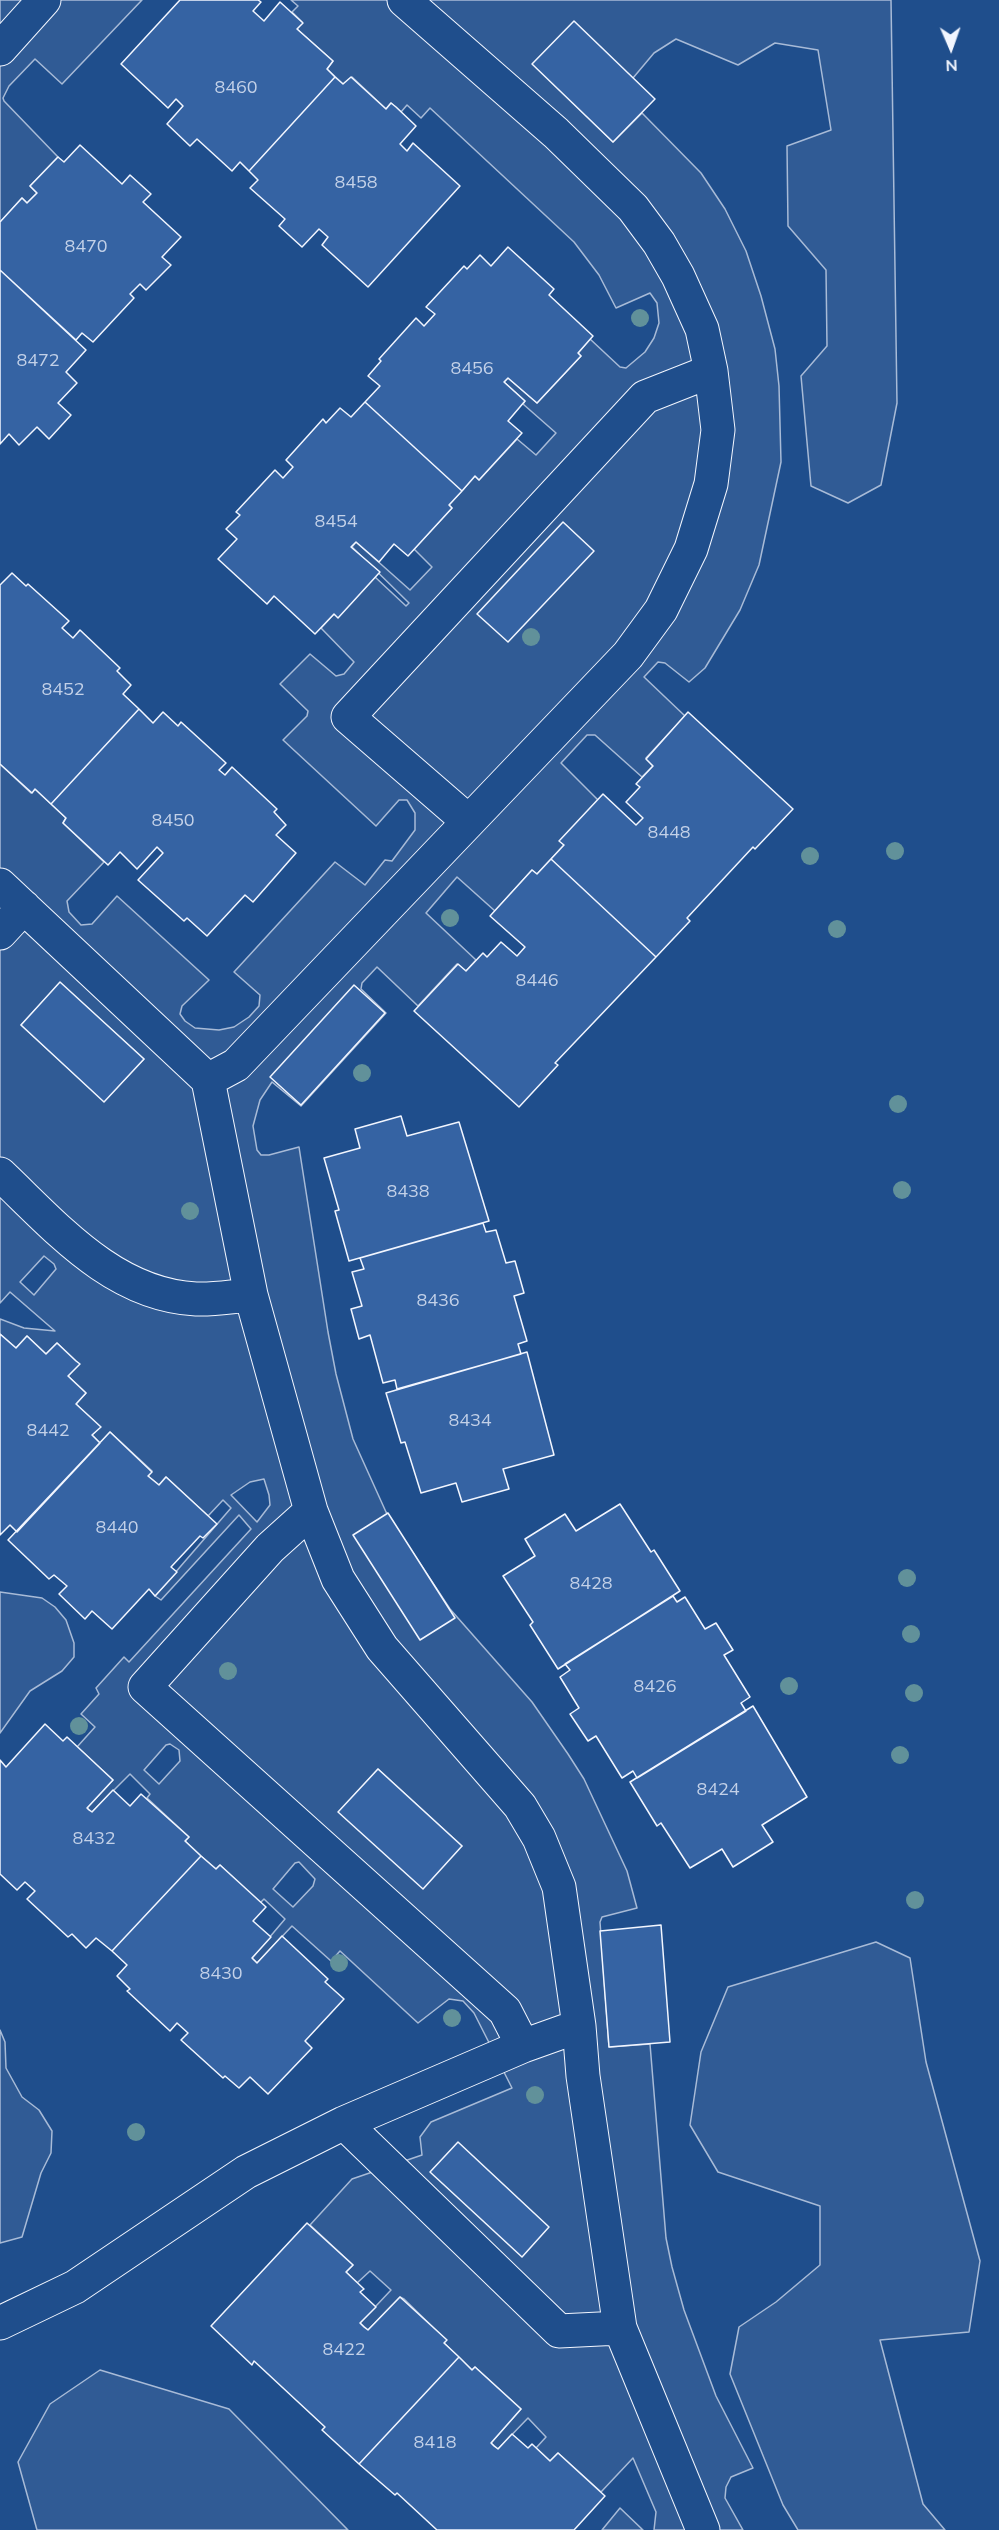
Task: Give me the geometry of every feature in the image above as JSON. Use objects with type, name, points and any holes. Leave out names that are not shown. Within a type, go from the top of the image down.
[{"type":"lane","points":[[0,49],[44,0]]},
{"type":"lane","points":[[208,1080],[236,1065],[628,655],[661,610],[691,549],[711,484],[718,430],[711,372],[702,329],[678,276],[659,243],[633,208],[555,133],[404,0]]},
{"type":"lane","points":[[468,821],[348,717],[645,397],[711,372]]},
{"type":"lane","points":[[0,885],[208,1080],[251,1295],[311,1511],[338,1579],[382,1648],[520,1806],[539,1838],[559,1887],[579,2026],[583,2076],[621,2328],[699,2528]]},
{"type":"lane","points":[[0,933],[24,907]]},
{"type":"lane","points":[[0,1174],[71,1241],[111,1272],[148,1290],[196,1299],[251,1295]]},
{"type":"lane","points":[[311,1511],[270,1548],[146,1687],[505,2011],[524,2046]]},
{"type":"lane","points":[[0,2323],[75,2287],[246,2172],[344,2123],[524,2046],[579,2026]]},
{"type":"lane","points":[[344,2123],[560,2331],[621,2328]]},
{"type":"shaded area","points":[[0,0],[142,0],[62,84],[35,59],[9,86],[3,98],[4,101],[58,157],[30,186],[37,193],[27,203],[22,198],[0,222]]},
{"type":"shaded area","points":[[291,0],[891,0],[897,403],[881,485],[848,503],[811,486],[801,376],[827,346],[826,270],[788,226],[787,146],[831,130],[818,50],[775,43],[738,65],[676,39],[654,53],[633,78],[533,64],[613,142],[642,113],[701,173],[725,209],[746,251],[775,349],[779,386],[781,462],[759,565],[740,610],[705,668],[689,682],[665,663],[658,662],[644,677],[685,716],[646,758],[653,766],[642,777],[595,735],[587,735],[561,763],[598,800],[560,841],[564,845],[537,874],[532,870],[495,911],[457,877],[426,913],[476,960],[466,971],[457,964],[418,1006],[377,967],[362,983],[361,989],[386,1013],[301,1106],[272,1082],[260,1100],[253,1126],[257,1150],[261,1155],[299,1147],[336,1374],[353,1439],[386,1512],[450,1609],[532,1702],[568,1754],[584,1779],[627,1871],[637,1908],[602,1917],[600,1922],[609,2047],[650,2044],[666,2238],[672,2267],[684,2310],[716,2396],[753,2468],[731,2477],[726,2487],[725,2498],[743,2530],[654,2530],[656,2512],[633,2458],[601,2492],[558,2453],[550,2461],[536,2448],[546,2437],[528,2418],[498,2449],[491,2443],[521,2409],[475,2367],[472,2370],[444,2343],[446,2340],[404,2299],[400,2297],[368,2330],[360,2323],[391,2290],[370,2271],[357,2283],[346,2272],[353,2265],[310,2225],[352,2179],[422,2155],[420,2137],[431,2122],[512,2088],[474,2013],[463,2001],[449,1999],[418,2023],[340,1951],[331,1961],[292,1926],[257,1963],[252,1958],[285,1919],[264,1899],[260,1903],[220,1865],[216,1869],[201,1856],[185,1841],[189,1837],[147,1798],[150,1794],[130,1774],[92,1812],[87,1808],[113,1780],[77,1747],[95,1727],[81,1714],[99,1694],[96,1688],[124,1657],[129,1662],[251,1529],[239,1515],[161,1600],[155,1596],[231,1508],[223,1500],[208,1516],[166,1477],[159,1485],[148,1476],[152,1471],[110,1432],[100,1443],[92,1435],[100,1427],[76,1404],[86,1393],[68,1376],[79,1364],[57,1343],[46,1354],[27,1336],[16,1348],[0,1334],[0,1319],[24,1328],[55,1331],[10,1292],[0,1303],[0,764],[31,793],[35,789],[66,818],[63,823],[104,862],[67,901],[69,912],[81,925],[92,924],[117,896],[209,980],[182,1006],[180,1014],[185,1021],[195,1028],[219,1030],[234,1027],[249,1017],[259,1006],[260,995],[234,972],[335,862],[365,885],[385,860],[392,861],[415,830],[415,813],[407,800],[399,800],[376,826],[283,740],[307,716],[308,711],[280,684],[310,654],[336,676],[344,674],[354,662],[321,628],[334,614],[338,617],[375,577],[406,606],[409,603],[352,547],[356,542],[410,590],[432,567],[414,549],[452,508],[449,505],[475,476],[479,480],[517,439],[536,455],[556,433],[523,404],[525,401],[504,382],[508,378],[537,403],[581,356],[578,353],[590,339],[620,367],[626,368],[645,352],[654,338],[659,323],[657,303],[650,293],[616,308],[599,275],[574,242],[430,108],[421,118],[407,105],[401,112],[391,103],[386,109],[352,77],[343,84],[327,69],[333,61],[297,29],[302,22],[292,12],[298,6]],"holes":[[[60,983],[144,1059],[104,1101],[21,1025]],[[44,1256],[54,1264],[56,1269],[34,1295],[20,1282]],[[264,1479],[270,1505],[257,1522],[231,1495],[250,1482]],[[170,1744],[179,1750],[180,1761],[159,1784],[144,1770],[166,1745]],[[378,1769],[462,1846],[339,1812]],[[299,1862],[315,1879],[313,1886],[293,1907],[273,1889],[295,1863]]]},
{"type":"shaded area","points":[[0,1592],[42,1598],[55,1607],[66,1620],[74,1643],[74,1657],[62,1671],[30,1691],[0,1733]]},
{"type":"shaded area","points":[[876,1942],[910,1958],[926,2062],[980,2261],[969,2332],[880,2340],[923,2504],[945,2530],[798,2530],[783,2505],[730,2374],[739,2327],[776,2302],[820,2265],[820,2206],[718,2172],[690,2125],[701,2052],[728,1987]]},
{"type":"shaded area","points":[[0,2030],[5,2042],[6,2068],[22,2097],[39,2110],[52,2131],[51,2153],[41,2173],[22,2237],[0,2243]]},
{"type":"shaded area","points":[[100,2370],[229,2409],[348,2530],[37,2530],[18,2462],[50,2404]]},
{"type":"shaded area","points":[[620,2508],[643,2530],[602,2530]]},
{"type":"building","points":[[180,0],[258,0],[261,2],[253,11],[264,21],[280,2],[303,23],[297,29],[333,61],[327,69],[335,77],[249,171],[240,162],[232,171],[197,139],[190,146],[167,124],[183,106],[176,99],[168,108],[121,64]]},
{"type":"building","points":[[574,21],[655,99],[613,142],[532,64]]},
{"type":"building","points":[[335,77],[343,84],[351,77],[386,109],[391,103],[396,107],[416,126],[400,144],[407,151],[413,143],[460,186],[368,287],[322,245],[328,237],[319,229],[302,247],[279,226],[285,219],[250,188],[258,180],[249,171]]},
{"type":"building","points":[[80,145],[122,184],[130,175],[151,194],[143,202],[181,237],[162,257],[171,265],[146,290],[140,284],[130,294],[134,298],[93,342],[82,333],[76,340],[0,270],[0,222],[22,198],[27,203],[37,193],[30,186],[58,157],[64,162]]},
{"type":"building","points":[[508,247],[554,289],[549,295],[593,336],[578,353],[581,356],[537,403],[508,378],[504,382],[525,401],[508,421],[522,433],[479,480],[475,476],[462,491],[365,402],[380,386],[368,376],[381,361],[379,359],[416,318],[424,326],[435,314],[426,307],[464,266],[467,269],[480,255],[491,266]]},
{"type":"building","points":[[0,270],[86,350],[66,372],[77,383],[58,403],[71,415],[49,439],[37,427],[19,445],[9,434],[0,444]]},
{"type":"building","points":[[365,402],[462,491],[449,505],[452,508],[408,556],[394,544],[379,562],[356,542],[351,547],[380,572],[338,618],[334,614],[315,634],[274,596],[267,604],[218,559],[237,539],[226,529],[240,515],[236,512],[275,470],[283,478],[293,467],[286,460],[323,419],[326,423],[340,408],[351,417]]},
{"type":"building","points":[[563,522],[594,551],[508,642],[477,614]]},
{"type":"building","points":[[12,573],[26,586],[28,584],[69,621],[62,628],[73,638],[80,630],[120,668],[117,671],[131,685],[123,694],[139,709],[51,804],[35,789],[32,793],[0,764],[0,585]]},
{"type":"building","points":[[139,709],[153,723],[163,712],[178,726],[181,722],[226,763],[219,770],[225,775],[232,767],[277,809],[274,812],[286,825],[276,835],[296,853],[253,902],[245,895],[207,936],[187,918],[184,921],[138,880],[163,853],[157,847],[137,869],[120,852],[108,865],[63,823],[66,818],[51,804]]},
{"type":"building","points":[[688,712],[793,809],[755,849],[753,847],[687,918],[690,921],[656,957],[551,859],[564,845],[559,841],[603,794],[636,825],[643,818],[626,802],[640,787],[636,784],[653,766],[646,759]]},
{"type":"building","points":[[551,859],[656,957],[555,1063],[558,1065],[519,1107],[414,1011],[458,964],[466,971],[483,953],[487,957],[501,942],[517,956],[525,947],[490,916],[532,870],[537,874]]},
{"type":"building","points":[[60,982],[144,1059],[104,1102],[21,1025]]},
{"type":"building","points":[[354,985],[385,1013],[301,1105],[270,1077]]},
{"type":"building","points":[[401,1116],[407,1136],[459,1122],[489,1221],[349,1261],[335,1211],[339,1210],[324,1158],[360,1148],[355,1129]]},
{"type":"building","points":[[483,1223],[486,1232],[496,1230],[506,1263],[515,1261],[524,1293],[514,1296],[527,1341],[518,1344],[521,1354],[397,1389],[395,1380],[383,1383],[370,1335],[359,1339],[351,1309],[362,1306],[352,1272],[364,1269],[360,1258]]},
{"type":"building","points":[[0,1334],[16,1348],[27,1336],[46,1354],[57,1343],[80,1364],[68,1376],[86,1393],[76,1404],[101,1427],[92,1435],[100,1443],[17,1532],[10,1525],[0,1535]]},
{"type":"building","points":[[527,1352],[554,1455],[503,1469],[509,1489],[462,1502],[456,1483],[421,1493],[405,1442],[401,1443],[386,1393]]},
{"type":"building","points":[[110,1432],[152,1472],[148,1476],[159,1485],[166,1477],[217,1524],[203,1538],[200,1536],[171,1567],[177,1572],[155,1596],[149,1589],[112,1629],[92,1611],[85,1619],[59,1594],[67,1586],[54,1575],[49,1579],[8,1540]]},
{"type":"building","points":[[620,1504],[651,1552],[654,1550],[680,1591],[558,1669],[530,1625],[533,1622],[503,1576],[535,1556],[525,1539],[565,1514],[576,1531]]},
{"type":"building","points":[[388,1513],[455,1618],[420,1640],[353,1535]]},
{"type":"building","points":[[673,1596],[677,1602],[685,1597],[705,1629],[716,1623],[733,1650],[724,1655],[750,1697],[741,1703],[746,1711],[637,1778],[633,1771],[622,1778],[596,1736],[588,1741],[570,1714],[579,1708],[560,1677],[570,1670],[565,1664]]},
{"type":"building","points":[[753,1706],[807,1797],[762,1825],[773,1842],[733,1867],[722,1849],[690,1868],[661,1823],[657,1826],[630,1782]]},
{"type":"building","points":[[45,1724],[63,1741],[67,1737],[113,1780],[87,1808],[89,1810],[92,1812],[113,1790],[130,1806],[141,1794],[189,1837],[185,1841],[201,1856],[112,1951],[96,1938],[86,1948],[72,1934],[68,1937],[27,1899],[35,1891],[25,1882],[17,1890],[0,1874],[0,1760],[6,1767]]},
{"type":"building","points":[[378,1769],[462,1846],[423,1889],[338,1812]]},
{"type":"building","points":[[201,1856],[216,1869],[220,1865],[266,1907],[253,1921],[271,1937],[252,1958],[257,1963],[282,1936],[328,1979],[325,1982],[344,1999],[305,2041],[312,2048],[268,2094],[250,2077],[239,2088],[225,2076],[223,2078],[181,2040],[188,2033],[177,2023],[170,2031],[127,1991],[130,1989],[117,1976],[127,1965],[112,1951]]},
{"type":"building","points":[[661,1925],[670,2042],[609,2047],[600,1931]]},
{"type":"building","points":[[458,2142],[549,2227],[522,2257],[430,2172]]},
{"type":"building","points":[[307,2223],[353,2265],[346,2272],[364,2289],[360,2292],[376,2307],[360,2323],[364,2327],[368,2330],[400,2297],[447,2340],[444,2343],[459,2357],[359,2464],[322,2430],[325,2427],[254,2361],[252,2365],[211,2326]]},
{"type":"building","points":[[459,2357],[472,2370],[475,2367],[521,2409],[491,2443],[494,2446],[498,2449],[512,2434],[528,2448],[532,2444],[550,2461],[558,2453],[605,2496],[574,2530],[437,2530],[397,2493],[395,2495],[359,2464]]}]
